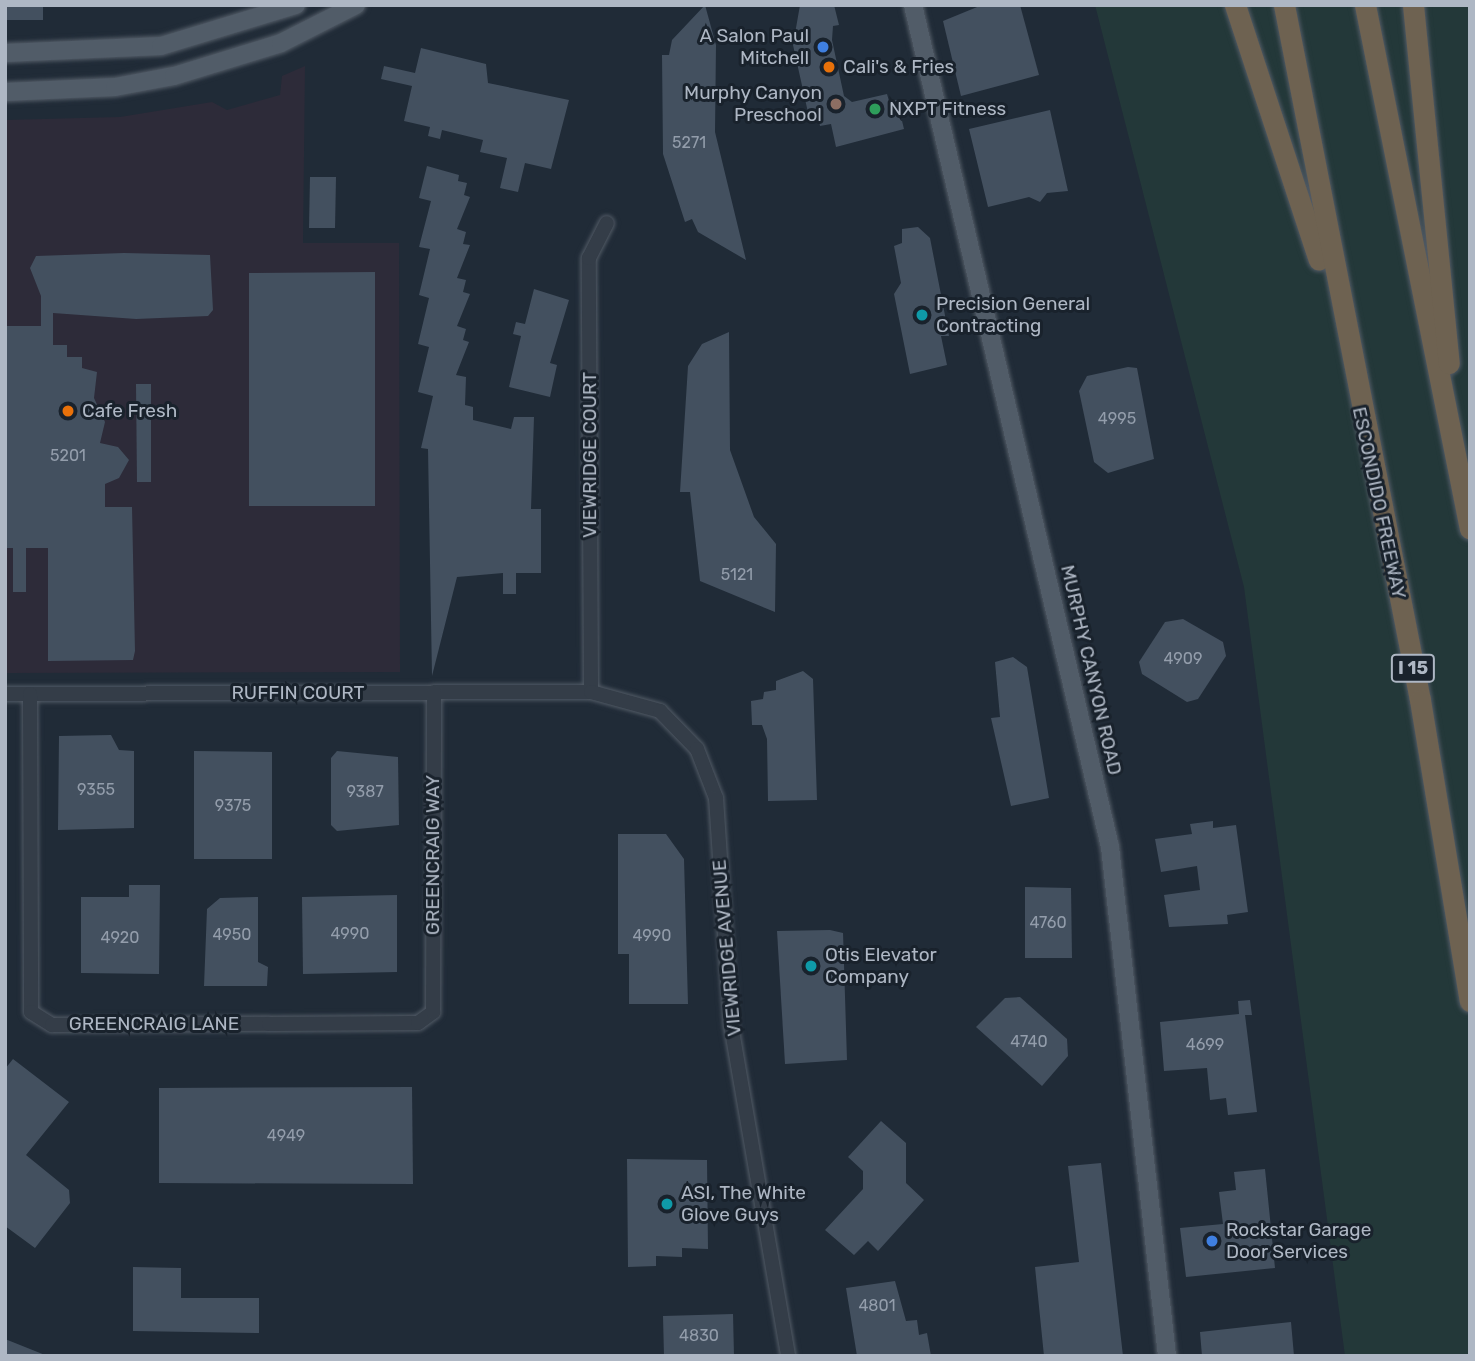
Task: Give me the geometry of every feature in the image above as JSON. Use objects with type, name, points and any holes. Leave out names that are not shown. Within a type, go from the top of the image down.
[{"type":"highway","points":[[1235,5],[1345,338]]},
{"type":"highway","name":"ESCONDIDO FREEWAY","points":[[1284,5],[1345,338],[1420,700],[1470,1001]]},
{"type":"highway","points":[[1365,5],[1469,524]]},
{"type":"highway","points":[[1413,5],[1469,524]]},
{"type":"main road","points":[[5,53],[161,46],[296,5]]},
{"type":"main road","points":[[5,92],[114,87],[174,76],[281,43],[356,5]]},
{"type":"main road","name":"MURPHY CANYON ROAD","points":[[913,5],[1110,847],[1167,1356]]},
{"type":"street","name":"VIEWRIDGE COURT","points":[[591,692],[589,258],[607,223]]},
{"type":"street","name":"GREENCRAIG WAY","points":[[428,1016],[434,692]]},
{"type":"street","name":"RUFFIN COURT","points":[[5,694],[591,692]]},
{"type":"street","name":"VIEWRIDGE AVENUE","points":[[591,692],[660,711],[707,768],[716,798],[731,1025],[788,1356]]},
{"type":"street","name":"GREENCRAIG LANE","points":[[30,694],[31,1012],[52,1025],[418,1023],[428,1016]]},
{"type":"shaded area","points":[[305,66],[303,243],[399,243],[400,672],[5,673],[5,120],[120,117],[212,102],[227,110],[280,95],[282,76]]},
{"type":"green space","points":[[1095,5],[1470,5],[1470,1356],[1345,1356],[1244,587]]},
{"type":"building","points":[[5,5],[43,5],[43,20],[5,20]]},
{"type":"building","points":[[705,5],[716,45],[715,132],[746,260],[698,232],[692,219],[685,222],[663,154],[662,55],[669,55],[672,40]]},
{"type":"building","points":[[800,5],[834,5],[839,25],[833,26],[832,40],[844,96],[852,102],[887,94],[889,101],[897,100],[904,129],[836,147],[831,124],[820,126],[818,116],[809,117],[793,45]]},
{"type":"building","points":[[982,5],[1020,5],[1039,75],[961,96],[943,21]]},
{"type":"building","points":[[421,48],[486,64],[488,83],[569,100],[551,169],[525,163],[518,192],[500,188],[507,158],[480,152],[483,140],[442,130],[440,139],[428,136],[430,127],[404,121],[412,86],[381,79],[384,66],[415,73]]},
{"type":"building","points":[[1050,110],[1068,191],[1047,193],[1040,202],[1029,197],[988,207],[969,129]]},
{"type":"building","points":[[427,166],[459,175],[458,181],[467,183],[464,195],[470,197],[457,229],[466,232],[463,244],[470,245],[457,278],[466,280],[463,292],[470,294],[457,326],[466,329],[463,340],[469,342],[456,375],[466,377],[465,405],[473,407],[473,420],[511,429],[514,417],[534,417],[531,509],[541,509],[541,573],[516,573],[516,594],[503,594],[503,573],[457,577],[432,676],[428,449],[421,448],[433,396],[418,392],[429,347],[418,344],[429,298],[419,295],[430,249],[419,247],[431,201],[419,198]]},
{"type":"building","points":[[310,177],[336,177],[335,228],[309,228]]},
{"type":"building","name":"Precision General Contracting","points":[[918,227],[930,238],[949,336],[941,336],[947,365],[910,374],[894,294],[901,283],[894,246],[902,243],[902,229]]},
{"type":"building","points":[[124,253],[210,255],[213,310],[208,316],[136,319],[53,313],[53,345],[67,345],[67,357],[82,357],[82,368],[97,372],[94,398],[105,422],[100,443],[118,447],[129,460],[119,478],[105,484],[105,507],[132,507],[135,651],[133,660],[48,661],[48,548],[26,548],[26,592],[13,592],[13,548],[5,548],[5,326],[41,326],[41,296],[30,268],[36,256]]},
{"type":"building","points":[[375,272],[375,506],[249,506],[249,273]]},
{"type":"building","points":[[534,289],[569,300],[550,363],[557,365],[550,397],[509,387],[521,336],[513,334],[516,322],[525,324]]},
{"type":"building","points":[[729,332],[730,450],[754,517],[776,544],[775,612],[700,581],[690,492],[680,492],[688,366],[702,344]]},
{"type":"building","points":[[1128,367],[1137,368],[1154,459],[1108,473],[1094,462],[1079,391],[1087,376]]},
{"type":"building","points":[[136,384],[151,384],[151,482],[137,482]]},
{"type":"building","points":[[1183,619],[1223,642],[1226,656],[1198,699],[1187,702],[1142,674],[1139,662],[1165,622]]},
{"type":"building","points":[[1013,657],[1027,667],[1049,798],[1011,806],[991,718],[1000,717],[995,662]]},
{"type":"building","points":[[803,671],[813,679],[817,800],[768,801],[767,739],[762,725],[752,725],[751,701],[763,699],[764,692],[776,690],[776,681]]},
{"type":"building","points":[[111,735],[119,750],[134,751],[134,828],[58,830],[59,736]]},
{"type":"building","points":[[194,751],[272,752],[272,859],[194,859]]},
{"type":"building","points":[[337,751],[398,757],[399,825],[337,831],[331,825],[331,758]]},
{"type":"building","points":[[1213,821],[1213,828],[1236,825],[1248,912],[1227,915],[1228,924],[1169,927],[1164,895],[1200,890],[1197,866],[1161,872],[1155,839],[1192,834],[1190,824]]},
{"type":"building","points":[[618,834],[666,834],[684,859],[688,1004],[629,1004],[629,954],[618,954]]},
{"type":"building","points":[[129,885],[160,885],[159,974],[81,973],[81,897],[129,897]]},
{"type":"building","points":[[1025,887],[1071,888],[1072,958],[1025,958]]},
{"type":"building","points":[[397,895],[397,972],[303,974],[302,897]]},
{"type":"building","points":[[258,897],[258,962],[268,967],[267,986],[204,986],[207,909],[220,898]]},
{"type":"building","name":"Otis Elevator Company","points":[[830,930],[843,933],[847,1060],[785,1064],[777,931]]},
{"type":"building","points":[[1020,997],[1067,1039],[1068,1056],[1042,1086],[976,1027],[1005,998]]},
{"type":"building","points":[[1250,1000],[1252,1015],[1245,1015],[1257,1112],[1228,1115],[1226,1098],[1210,1100],[1207,1068],[1164,1071],[1160,1022],[1239,1014],[1238,1001]]},
{"type":"building","points":[[13,1059],[69,1102],[26,1155],[69,1190],[70,1203],[35,1248],[5,1226],[5,1069]]},
{"type":"building","points":[[412,1087],[413,1184],[159,1183],[159,1088]]},
{"type":"building","points":[[881,1121],[906,1143],[906,1183],[924,1200],[878,1251],[868,1241],[854,1255],[825,1230],[863,1189],[863,1171],[848,1157]]},
{"type":"building","name":"ASI, The White Glove Guys","points":[[627,1159],[707,1160],[708,1249],[682,1248],[682,1257],[656,1256],[656,1266],[628,1267]]},
{"type":"building","points":[[1101,1163],[1123,1356],[1044,1356],[1035,1267],[1079,1262],[1068,1166]]},
{"type":"building","points":[[1265,1169],[1275,1268],[1186,1277],[1180,1228],[1223,1224],[1219,1192],[1236,1190],[1234,1172]]},
{"type":"building","points":[[133,1267],[181,1268],[181,1298],[259,1298],[259,1333],[133,1331]]},
{"type":"building","points":[[895,1281],[906,1321],[917,1320],[919,1335],[927,1333],[931,1356],[857,1356],[846,1288]]},
{"type":"building","points":[[733,1314],[734,1356],[664,1356],[663,1316]]},
{"type":"building","points":[[1291,1322],[1294,1356],[1202,1356],[1200,1332]]},
{"type":"building","points":[[5,1339],[45,1355],[45,1356],[5,1356]]},
{"type":"place","name":"A Salon Paul Mitchell","points":[[823,47]]},
{"type":"place","name":"Cali's & Fries","points":[[829,67]]},
{"type":"place","name":"Murphy Canyon Preschool","points":[[836,104]]},
{"type":"place","name":"NXPT Fitness","points":[[875,109]]},
{"type":"place","name":"Precision General Contracting","points":[[922,315]]},
{"type":"place","name":"Cafe Fresh","points":[[68,411]]},
{"type":"place","name":"Otis Elevator Company","points":[[811,966]]},
{"type":"place","name":"ASI, The White Glove Guys","points":[[667,1204]]},
{"type":"place","name":"Rockstar Garage Door Services","points":[[1212,1241]]}]
